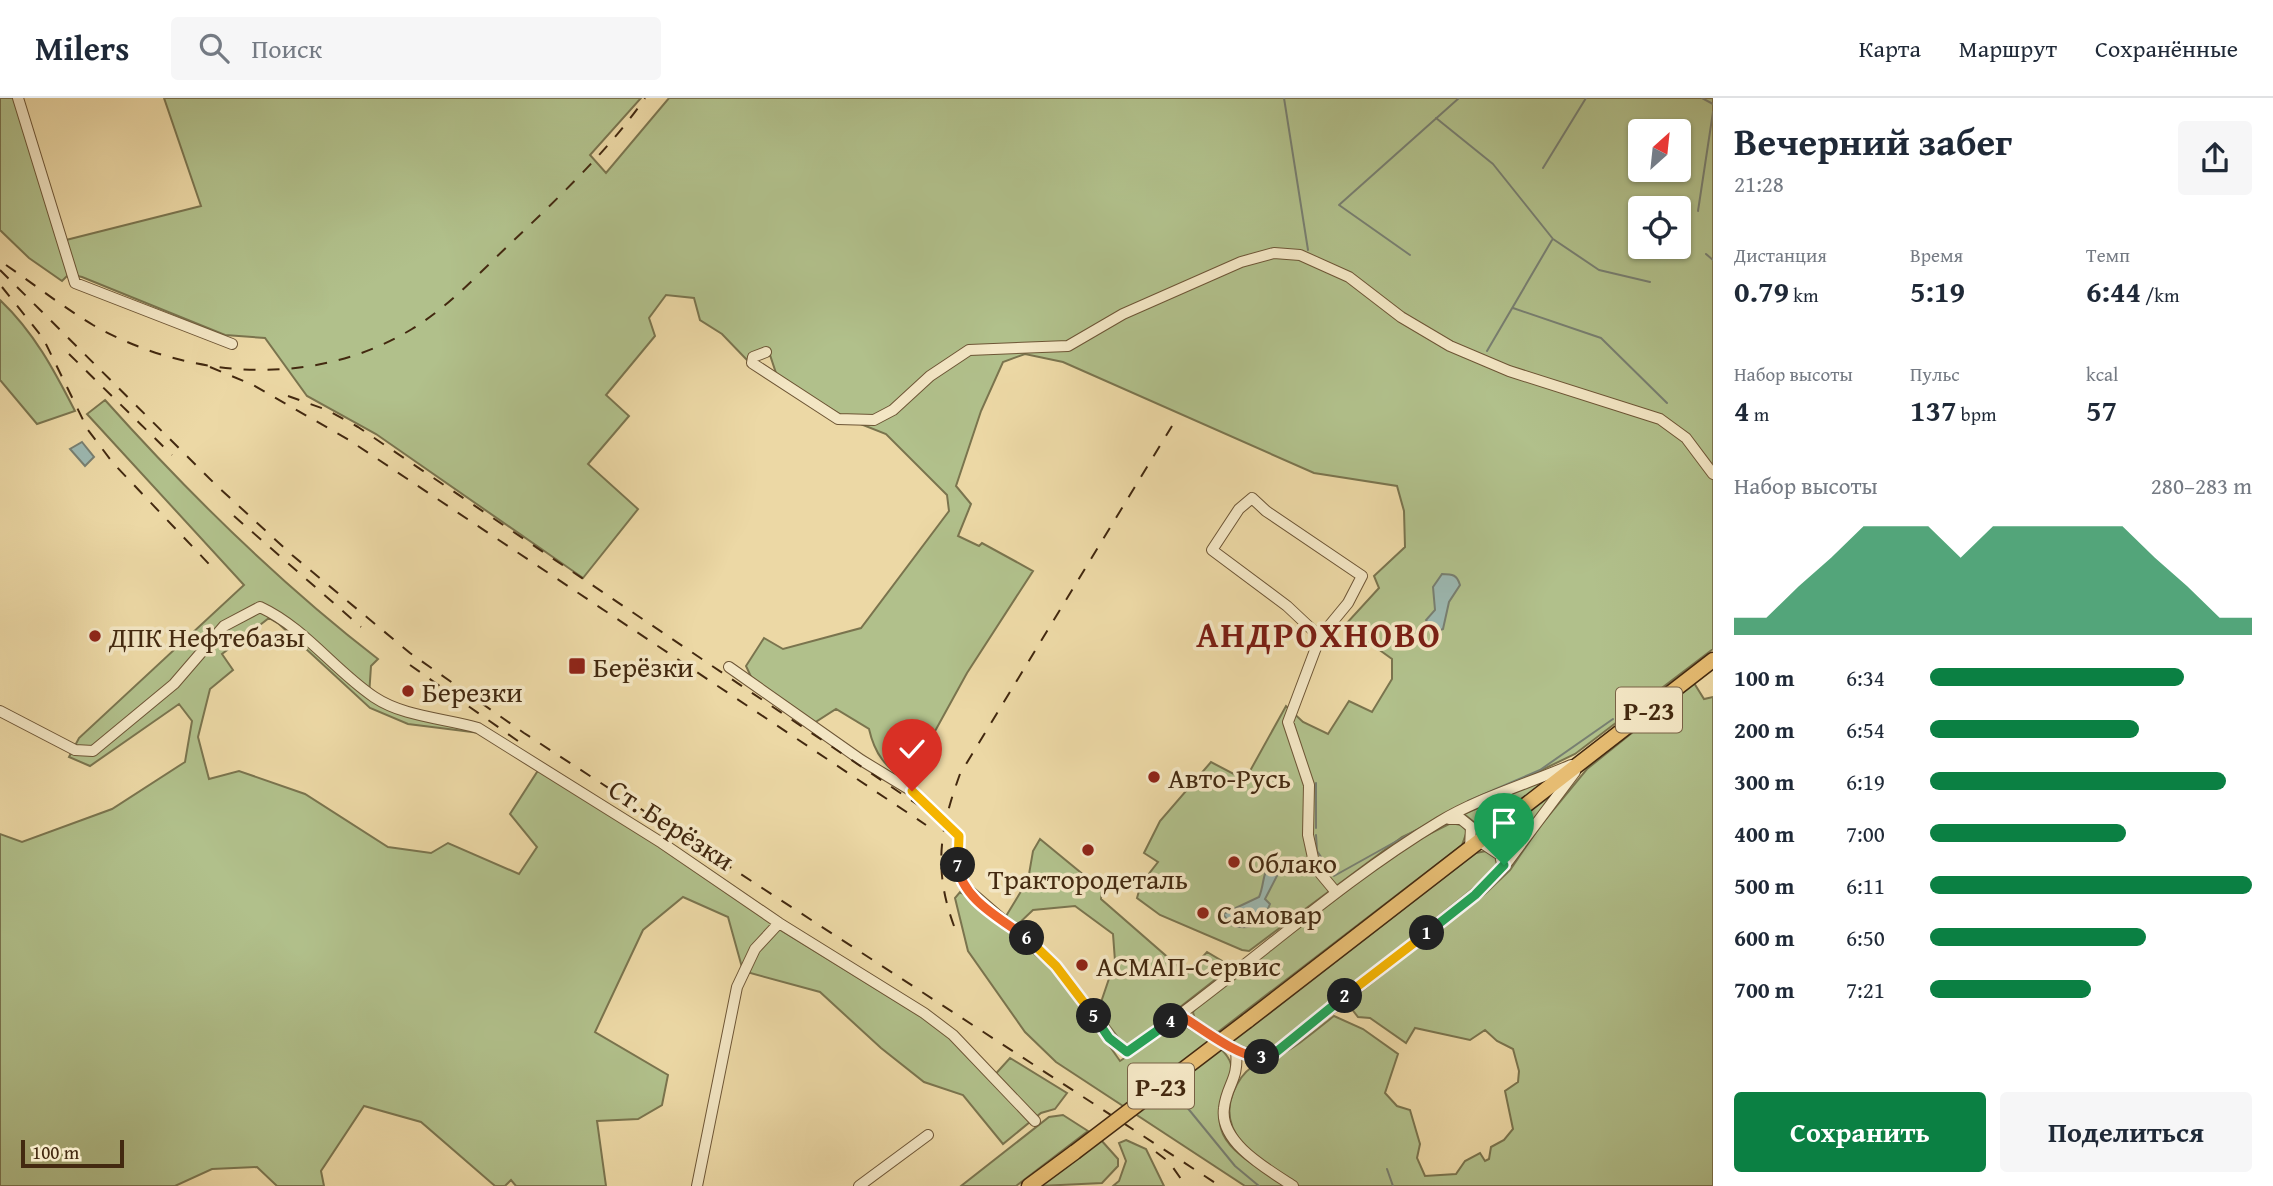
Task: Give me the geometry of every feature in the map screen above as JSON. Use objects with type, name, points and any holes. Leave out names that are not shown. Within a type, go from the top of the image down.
[{"type":"highway","name":"Р-23","points":[[1029,1186],[1713,660]]},
{"type":"street","points":[[19,98],[75,283],[232,344]]},
{"type":"street","points":[[766,352],[753,357],[752,363],[838,419],[874,420],[893,410],[930,376],[969,350],[1068,346],[1123,314],[1241,262],[1274,253],[1300,255],[1349,277],[1401,317],[1450,346],[1509,371],[1660,419],[1694,446],[1713,474]]},
{"type":"street","points":[[1320,637],[1287,606],[1212,550],[1239,509],[1252,498],[1266,511],[1363,576],[1349,603],[1320,637],[1288,722],[1309,785],[1308,835],[1315,867],[1335,891]]},
{"type":"street","name":"Ст. Берёзки","points":[[0,711],[75,750],[93,751],[174,684],[224,626],[260,607],[283,618],[382,702],[412,713],[458,721],[478,728],[716,877],[779,923],[947,1030],[1035,1121]]},
{"type":"street","points":[[729,667],[851,754],[912,791],[940,815],[959,836],[958,869],[965,887],[1056,966],[1102,1029],[1118,1048],[1127,1052],[1180,1015],[1335,891],[1442,820],[1584,760]]},
{"type":"street","points":[[1180,1015],[1236,1050],[1257,1058],[1275,1053],[1475,895],[1503,868],[1584,760]]},
{"type":"street","points":[[1442,820],[1461,819],[1467,822],[1475,845],[1500,855],[1503,868]]},
{"type":"street","points":[[697,1186],[737,988],[755,949],[779,923]]},
{"type":"street","points":[[1236,1050],[1238,1069],[1224,1106],[1227,1129],[1249,1154],[1293,1186]]},
{"type":"street","points":[[859,1186],[928,1135]]},
{"type":"green space","points":[[0,98],[14,98],[58,242],[201,206],[164,98],[641,98],[590,155],[606,173],[669,98],[1713,98],[1713,649],[1575,754],[1402,837],[1249,951],[1242,950],[1160,915],[1137,898],[1141,884],[1158,862],[1144,853],[1160,821],[1211,762],[1245,780],[1286,706],[1303,722],[1328,734],[1349,701],[1372,712],[1392,679],[1392,659],[1345,625],[1379,588],[1374,576],[1405,547],[1404,511],[1397,486],[1314,473],[1063,362],[1025,354],[1003,362],[981,411],[956,486],[971,504],[958,536],[979,546],[982,543],[1033,571],[967,673],[907,782],[882,759],[874,746],[869,729],[836,709],[814,723],[754,683],[746,666],[764,638],[783,649],[861,628],[949,511],[947,495],[886,434],[848,419],[777,376],[768,349],[747,360],[722,334],[700,320],[694,298],[666,295],[649,318],[655,336],[606,395],[629,416],[588,464],[638,509],[583,578],[376,434],[307,396],[265,338],[225,335],[82,277],[69,274],[62,281],[29,258],[0,230]]},
{"type":"green space","points":[[0,300],[33,338],[75,411],[37,424],[0,380]]},
{"type":"green space","points":[[105,400],[169,470],[235,536],[305,599],[378,659],[371,666],[369,696],[480,733],[408,724],[370,708],[279,624],[269,618],[222,654],[233,670],[210,689],[198,737],[209,779],[239,771],[305,794],[388,847],[431,853],[448,843],[519,874],[537,847],[510,814],[539,769],[730,892],[782,931],[922,1017],[950,1038],[991,1079],[1010,1058],[1067,1093],[1055,1109],[1041,1113],[1003,1144],[963,1095],[924,1082],[881,1048],[820,992],[743,971],[728,917],[683,897],[643,930],[595,1032],[668,1075],[662,1105],[638,1119],[597,1121],[606,1186],[516,1186],[511,1180],[505,1186],[495,1186],[421,1122],[364,1106],[321,1171],[324,1186],[277,1186],[257,1167],[212,1169],[175,1186],[0,1186],[0,834],[22,842],[112,809],[185,762],[192,721],[179,704],[90,766],[69,757],[79,738],[244,585],[87,414]]},
{"type":"green space","points":[[1694,683],[1704,699],[1713,697],[1713,1186],[1298,1186],[1247,1148],[1237,1137],[1231,1124],[1229,1109],[1241,1078],[1255,1065],[1291,1048],[1334,1016],[1363,1029],[1398,1054],[1385,1093],[1397,1106],[1410,1110],[1420,1144],[1417,1158],[1425,1176],[1456,1174],[1465,1161],[1480,1153],[1485,1161],[1489,1159],[1491,1147],[1504,1140],[1513,1129],[1505,1091],[1518,1082],[1519,1071],[1513,1049],[1497,1041],[1485,1030],[1470,1040],[1415,1028],[1406,1043],[1370,1018],[1358,1017],[1351,1008],[1354,996],[1486,893],[1510,870],[1540,826],[1587,769]]},
{"type":"green space","points":[[1544,779],[1546,782],[1477,832],[1474,822],[1464,814]]},
{"type":"green space","points":[[1548,796],[1549,799],[1506,860],[1501,849],[1490,842]]},
{"type":"green space","points":[[1451,823],[1461,825],[1467,831],[1462,845],[1218,1032],[1202,1026],[1196,1020],[1193,1012],[1201,1002],[1369,874],[1421,838]]},
{"type":"green space","points":[[1040,839],[1102,890],[1101,899],[1187,974],[1207,952],[1222,961],[1225,971],[1221,975],[1133,1044],[1123,1044],[1098,1011],[1115,961],[1113,934],[1075,906],[1033,910],[1013,929],[1055,968],[1120,1061],[1178,1023],[1225,1053],[1231,1064],[1231,1074],[1221,1107],[1223,1134],[1242,1156],[1286,1186],[1245,1186],[1056,1062],[1025,1032],[968,951],[955,898],[960,892],[1003,921],[1028,880],[1033,851]]},
{"type":"green space","points":[[1494,852],[1499,864],[1496,870],[1274,1048],[1255,1051],[1231,1042],[1476,853]]},
{"type":"green space","points":[[1063,1115],[1088,1131],[1016,1186],[961,1186],[1049,1117]]},
{"type":"green space","points":[[1101,1140],[1118,1159],[1118,1166],[1102,1183],[1040,1186]]},
{"type":"green space","points":[[1126,1140],[1146,1149],[1164,1186],[1113,1186],[1119,1181],[1126,1161],[1119,1143]]},
{"type":"water","points":[[82,442],[94,457],[85,466],[70,449]]},
{"type":"water","points":[[1442,574],[1454,576],[1460,585],[1449,602],[1443,629],[1434,633],[1426,620],[1435,610],[1433,587]]},
{"type":"water","points":[[1269,864],[1277,864],[1280,870],[1265,899],[1270,904],[1264,916],[1251,926],[1231,925],[1223,914],[1259,897]]},
{"type":"waterway","points":[[1284,98],[1308,250]]},
{"type":"waterway","points":[[1410,255],[1339,205],[1459,98]]},
{"type":"waterway","points":[[1543,168],[1586,98]]},
{"type":"waterway","points":[[1702,98],[1713,104]]},
{"type":"waterway","points":[[1698,211],[1713,112]]},
{"type":"waterway","points":[[1436,118],[1493,164],[1553,239],[1599,270],[1650,282]]},
{"type":"waterway","points":[[1487,351],[1552,240]]},
{"type":"waterway","points":[[1706,254],[1713,260]]},
{"type":"waterway","points":[[1513,308],[1601,338],[1667,403]]},
{"type":"waterway","points":[[1468,801],[1540,770],[1613,719]]},
{"type":"waterway","points":[[1316,783],[1316,828]]},
{"type":"waterway","points":[[1316,835],[1317,851],[1334,876],[1463,804]]},
{"type":"waterway","points":[[1177,1095],[1235,1166],[1259,1186]]},
{"type":"waterway","points":[[1387,1169],[1393,1186]]},
{"type":"railway","points":[[6,265],[93,325],[170,357],[211,366],[252,370],[294,368],[335,361],[374,348],[412,329],[452,299],[582,173],[616,136],[645,98]]},
{"type":"railway","points":[[0,270],[216,485],[292,555],[410,653],[524,733],[1220,1186]]},
{"type":"railway","points":[[2,287],[43,338],[88,430],[113,463],[209,564]]},
{"type":"railway","points":[[69,354],[172,455]]},
{"type":"railway","points":[[210,367],[253,385],[349,440],[926,825]]},
{"type":"railway","points":[[288,396],[327,410],[358,427],[933,815]]},
{"type":"railway","points":[[954,926],[947,905],[941,867],[944,831],[960,774],[1172,426]]},
{"type":"railway","points":[[234,516],[361,627]]},
{"type":"railway","points":[[410,665],[525,746]]},
{"type":"railway","points":[[1156,1152],[1169,1162],[1186,1186]]},
{"type":"place","name":"ДПК Нефтебазы","points":[[95,636]]},
{"type":"place","name":"Берёзки","points":[[577,666]]},
{"type":"place","name":"Березки","points":[[408,691]]},
{"type":"place","name":"Авто-Русь","points":[[1154,777]]},
{"type":"place","name":"Трактородеталь","points":[[1088,850]]},
{"type":"place","name":"Облако","points":[[1234,862]]},
{"type":"place","name":"Самовар","points":[[1203,913]]},
{"type":"place","name":"АСМАП-Сервис","points":[[1082,965]]},
{"type":"district","name":"АНДРОХНОВО","points":[[1319,634]]},
{"type":"route","points":[[912,791],[959,836],[958,869],[965,887],[987,909],[1029,940],[1056,966],[1109,1038],[1118,1048],[1127,1052],[1180,1015],[1236,1050],[1257,1058],[1275,1053],[1475,895],[1504,865]]}]
